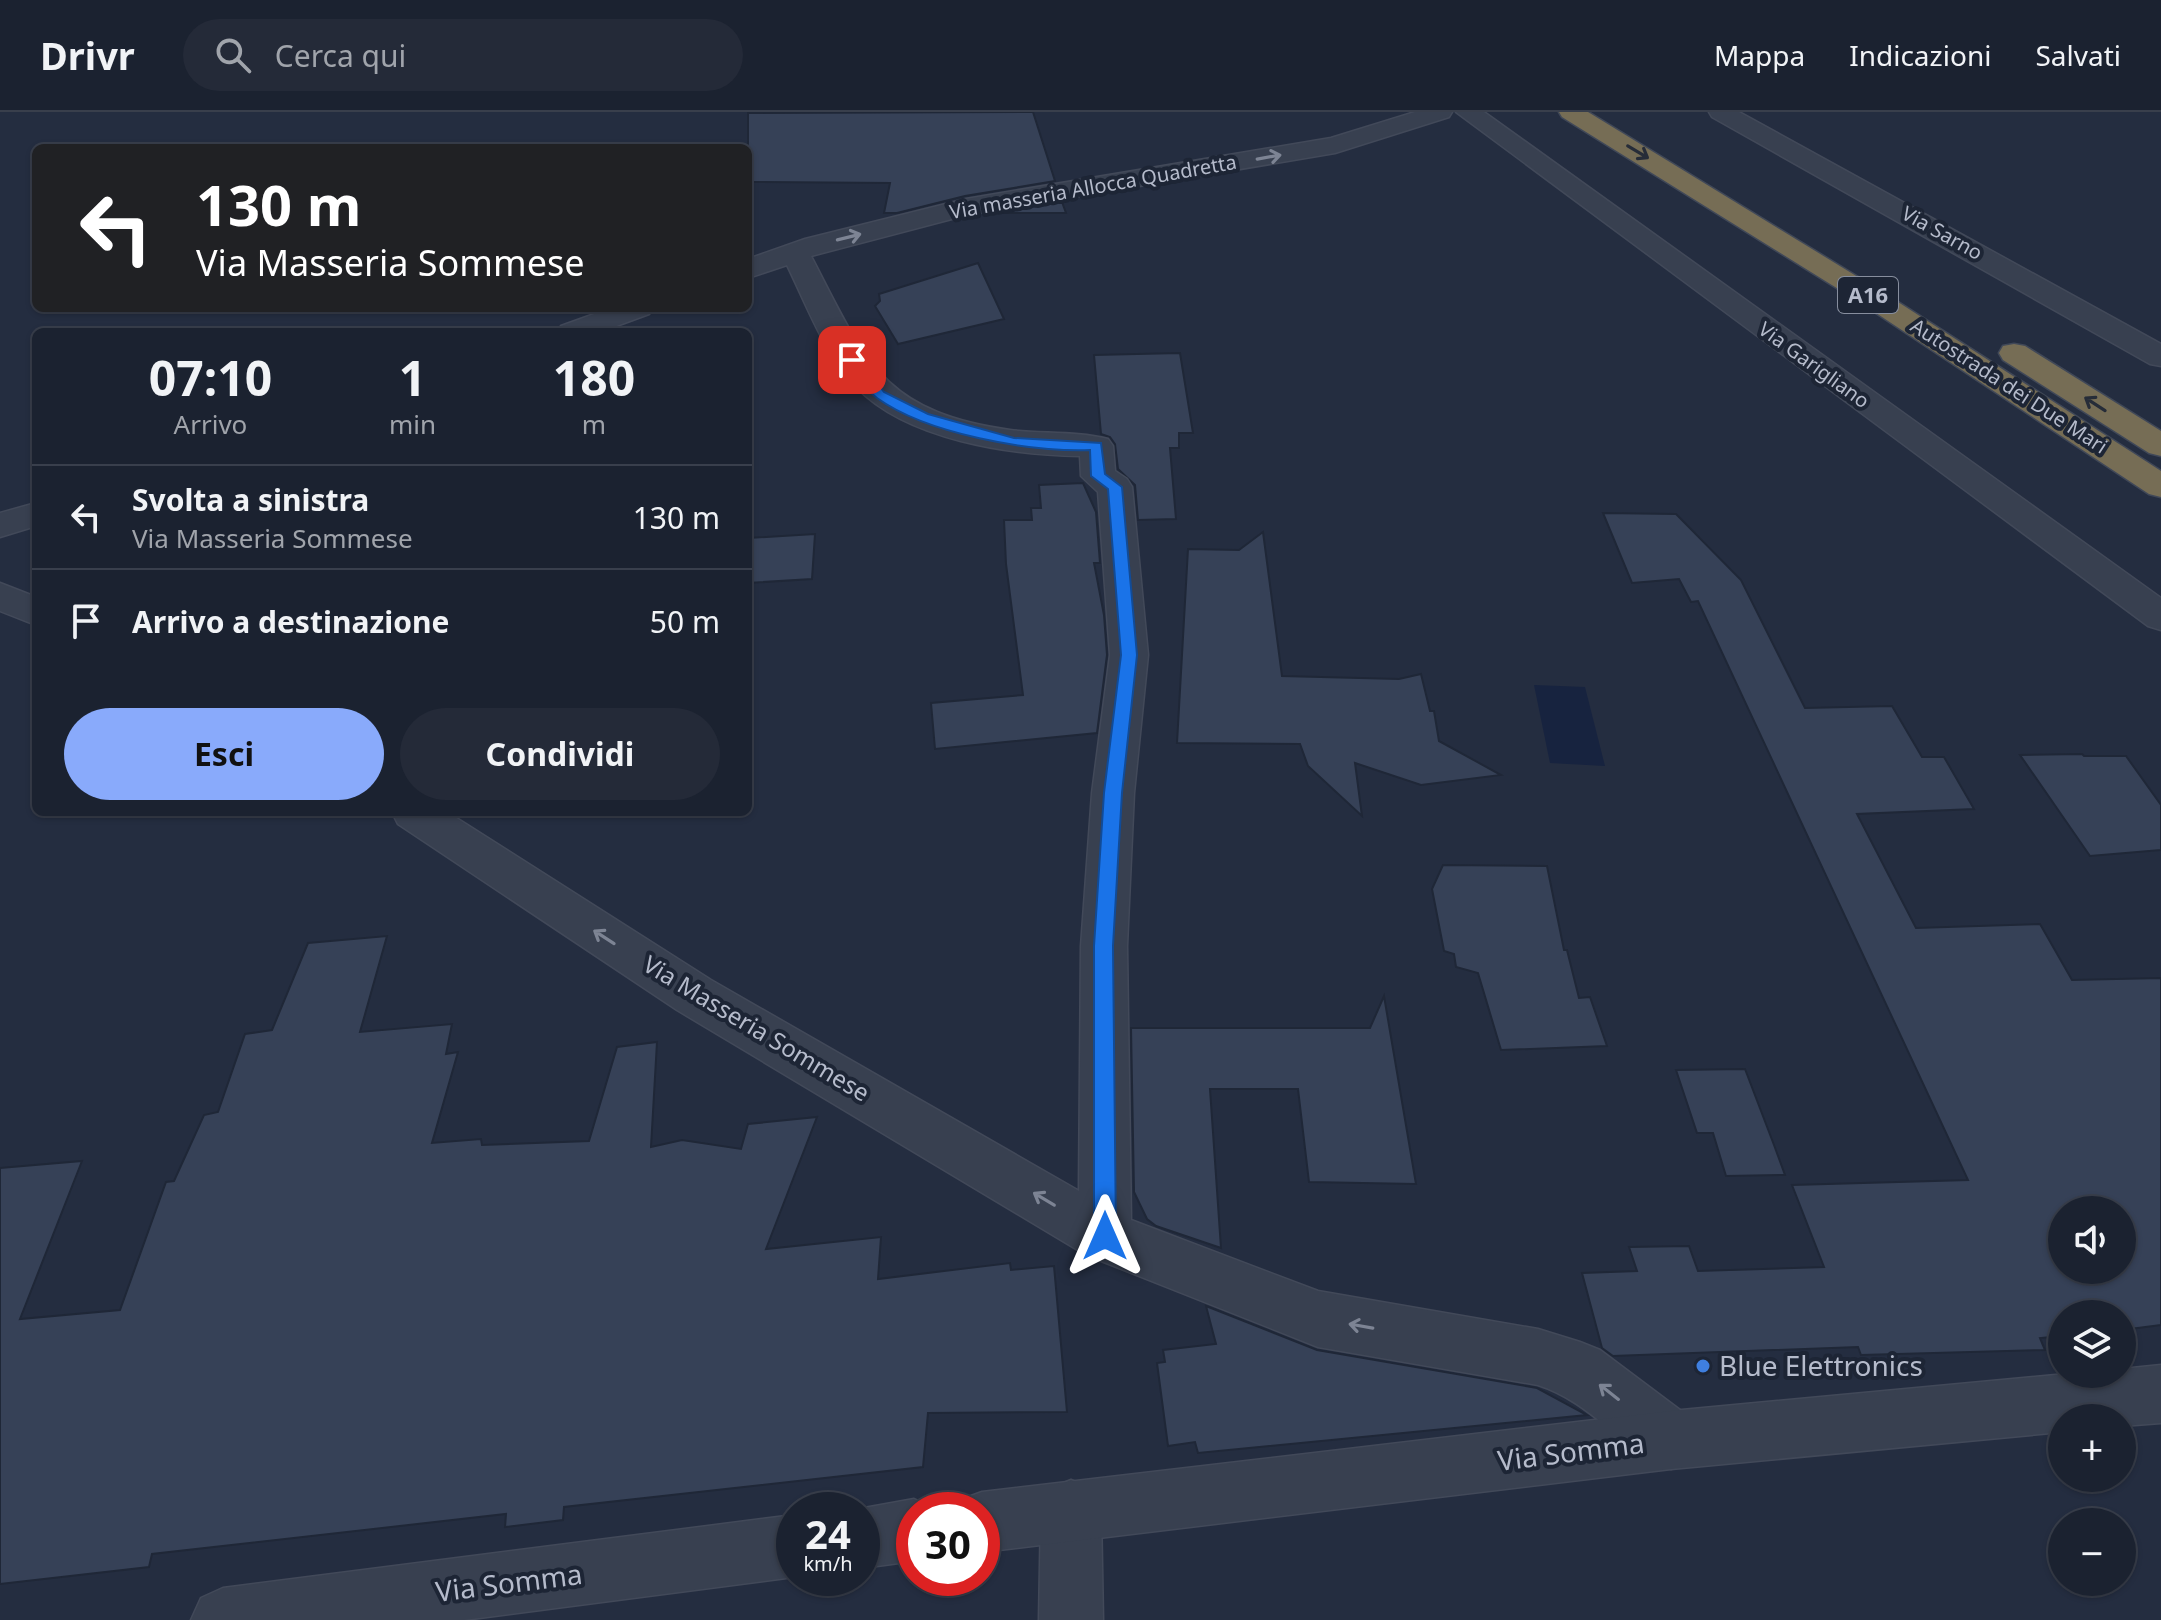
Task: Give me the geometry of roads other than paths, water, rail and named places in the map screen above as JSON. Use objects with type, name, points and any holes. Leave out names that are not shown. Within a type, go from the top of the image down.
[{"type":"highway","name":"Autostrada dei Due Mari","points":[[1571,112],[1874,299],[2161,486]]},
{"type":"highway","points":[[1617,112],[1739,183]]},
{"type":"highway","name":"Autostrada dei Due Mari","points":[[1987,336],[2161,446]]},
{"type":"street","name":"Via masseria Allocca Quadretta","points":[[752,268],[795,252],[966,207],[1335,145],[1440,112]]},
{"type":"street","name":"Via Garigliano","points":[[1468,112],[2161,617]]},
{"type":"street","name":"Via Sarno","points":[[1721,112],[2161,357]]},
{"type":"street","points":[[795,252],[852,360],[880,394],[923,417],[973,433],[1014,442],[1061,447],[1096,446],[1098,476],[1115,487],[1129,655],[1113,793],[1104,946],[1105,1236]]},
{"type":"street","points":[[583,328],[628,312]]},
{"type":"street","points":[[0,525],[32,515]]},
{"type":"street","points":[[0,596],[32,610]]},
{"type":"street","name":"Via Masseria Sommese","points":[[419,816],[694,995],[1105,1236],[1318,1319],[1538,1357],[1580,1370],[1671,1440]]},
{"type":"street","name":"Via Somma","points":[[1000,1520],[1671,1440],[2161,1394]]},
{"type":"street","points":[[1071,1510],[1071,1620]]},
{"type":"street","name":"Via Somma","points":[[223,1620],[776,1548]]},
{"type":"water","points":[[1534,685],[1585,687],[1605,766],[1550,763]]},
{"type":"place","name":"Blue Elettronics","points":[[1703,1366]]}]
